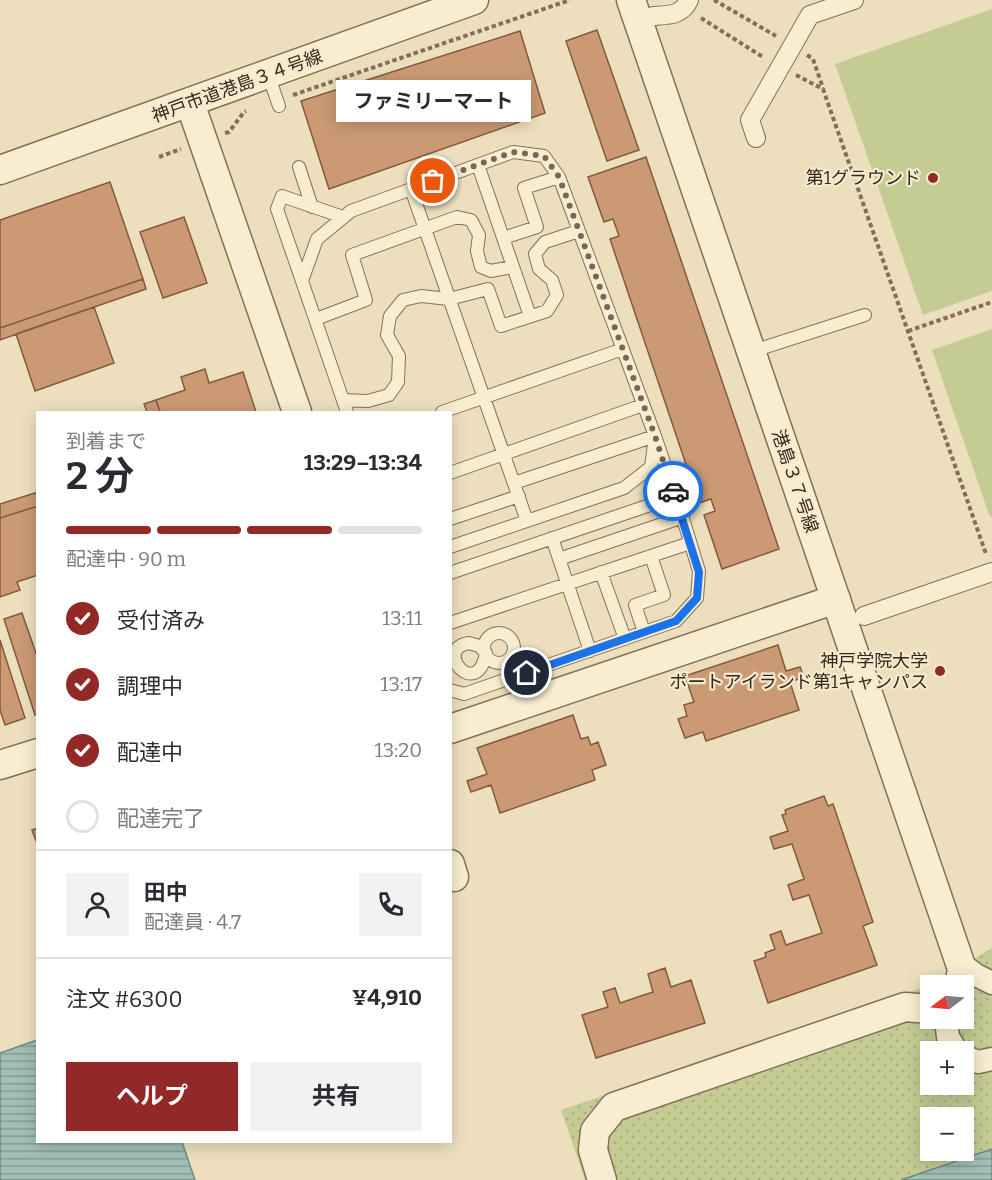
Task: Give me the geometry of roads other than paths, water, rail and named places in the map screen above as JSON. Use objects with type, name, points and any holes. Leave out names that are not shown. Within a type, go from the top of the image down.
[{"type":"street","name":"神戸市道港島３４号線","points":[[0,170],[190,103],[275,93],[474,0]]},
{"type":"street","points":[[756,138],[750,120],[810,15],[854,0]]},
{"type":"street","points":[[642,8],[672,15],[687,4]]},
{"type":"street","name":"港島３７号線","points":[[642,8],[750,352],[836,599],[958,974]]},
{"type":"street","points":[[190,103],[297,411]]},
{"type":"street","points":[[864,616],[990,566]]},
{"type":"street","points":[[452,728],[836,599]]},
{"type":"street","points":[[0,765],[36,754]]},
{"type":"street","points":[[958,974],[976,975],[992,983]]},
{"type":"street","points":[[602,1180],[593,1150],[595,1131],[614,1107],[905,1007],[920,1009]]},
{"type":"street","points":[[974,1060],[978,1062],[992,1059]]},
{"type":"lane","points":[[302,281],[318,239],[351,212],[513,152],[544,156],[559,177],[655,436],[699,572],[697,598],[676,621],[464,694],[452,691]]},
{"type":"lane","points":[[478,165],[530,316]]},
{"type":"lane","points":[[299,167],[312,207]]},
{"type":"lane","points":[[502,238],[537,227],[524,188],[559,177]]},
{"type":"lane","points":[[411,189],[527,521]]},
{"type":"lane","points":[[344,217],[282,196],[277,209],[347,411]]},
{"type":"lane","points":[[316,319],[366,300],[352,255],[457,217],[471,220],[479,235],[477,251],[481,267],[491,271],[512,267]]},
{"type":"lane","points":[[343,400],[368,401],[389,395],[398,382],[399,356],[387,334],[390,316],[403,300],[422,296],[449,299],[488,289],[501,326],[548,311],[557,295],[552,280],[539,269],[535,254],[545,242],[579,231]]},
{"type":"lane","points":[[750,352],[865,315]]},
{"type":"lane","points":[[445,411],[623,349]]},
{"type":"lane","points":[[452,472],[643,405]]},
{"type":"lane","points":[[514,483],[655,436]]},
{"type":"lane","points":[[452,546],[624,488],[651,467],[655,436]]},
{"type":"lane","points":[[452,518],[519,496]]},
{"type":"lane","points":[[452,572],[650,505],[666,503],[682,515]]},
{"type":"lane","points":[[559,559],[682,515]]},
{"type":"lane","points":[[552,538],[590,651]]},
{"type":"lane","points":[[452,622],[690,543]]},
{"type":"lane","points":[[644,632],[635,605],[664,594],[651,556]]},
{"type":"lane","points":[[601,572],[625,639]]},
{"type":"lane","points":[[474,643],[486,653],[484,664],[477,671],[468,673],[453,666],[455,655],[460,646],[464,644],[474,643]]},
{"type":"water","points":[[36,1040],[36,1143],[182,1143],[195,1180],[0,1180],[0,1053]]},
{"type":"water","points":[[992,1149],[992,1180],[901,1180],[957,1161],[974,1161],[974,1155]]},
{"type":"place","name":"第1グラウンド","points":[[933,178]]},
{"type":"place","name":"ファミリーマート","points":[[433,181]]},
{"type":"place","name":"神戸学院大学 ポートアイランド第1キャンパス","points":[[940,671]]}]
